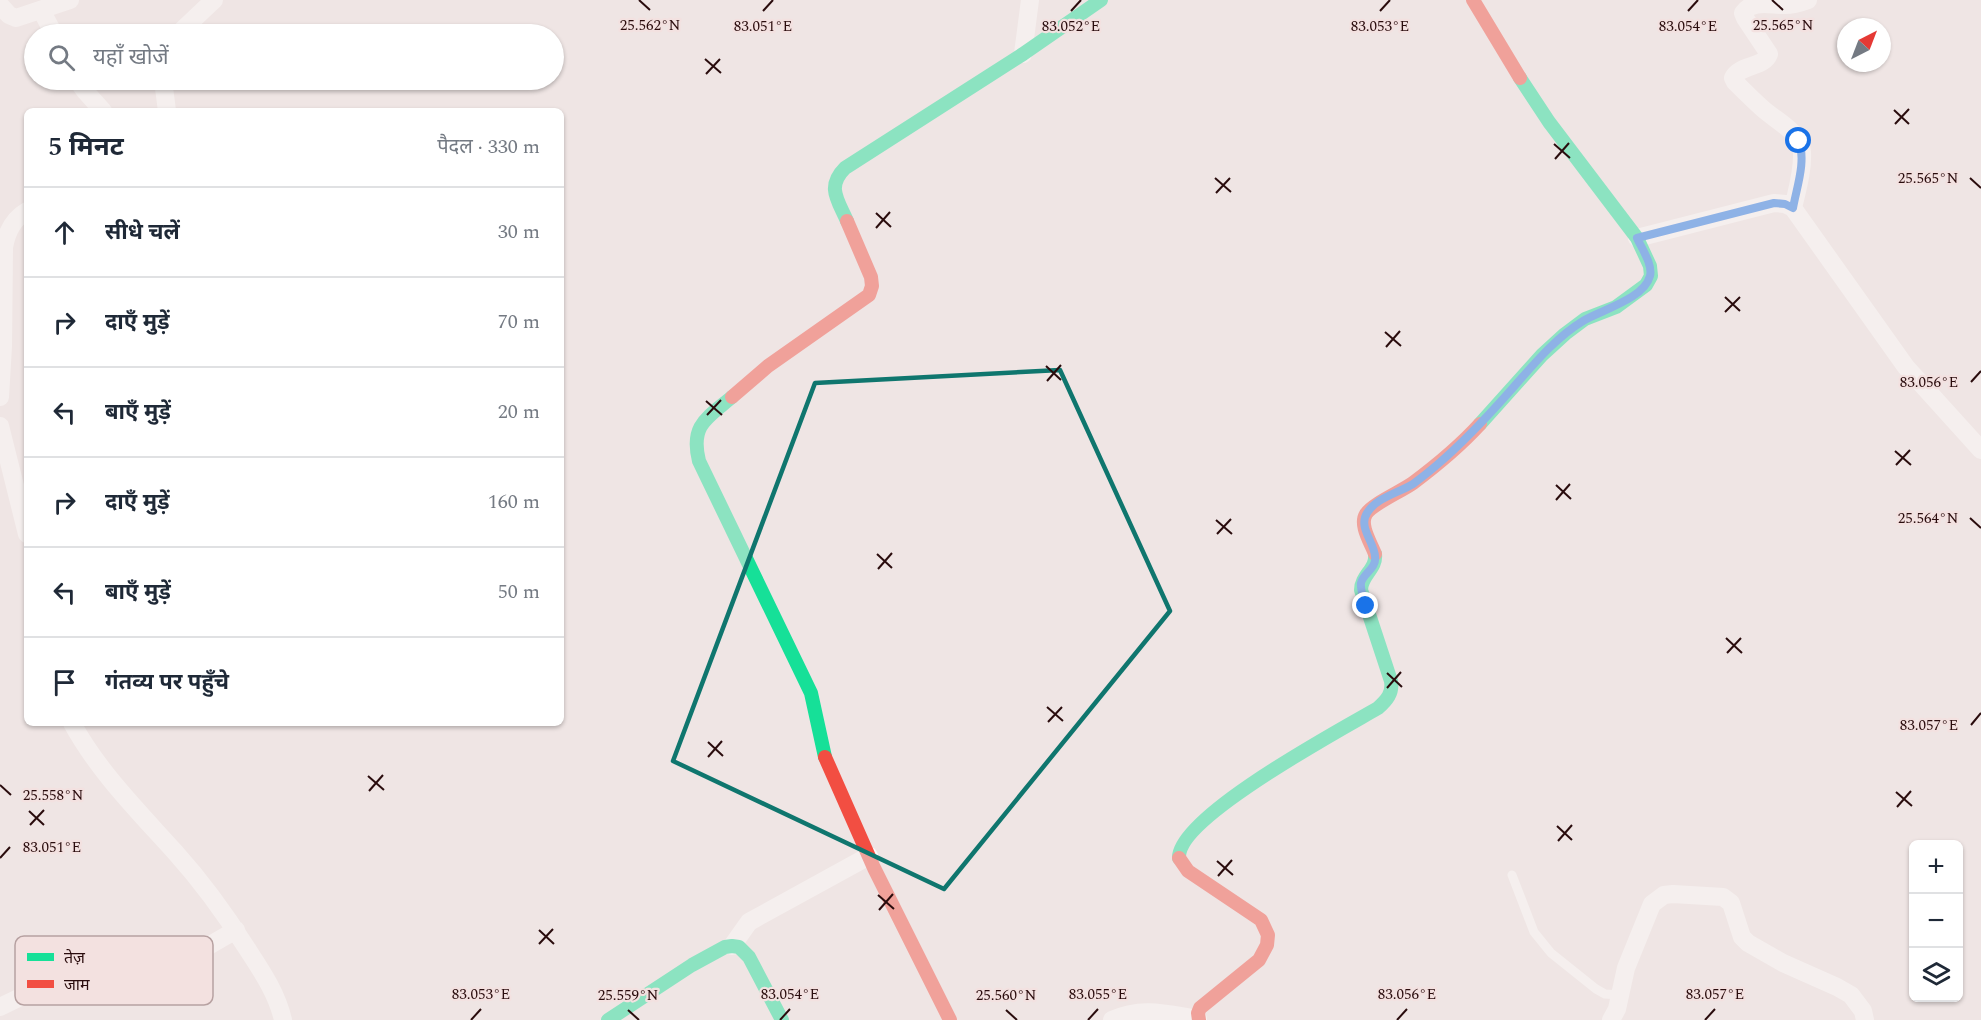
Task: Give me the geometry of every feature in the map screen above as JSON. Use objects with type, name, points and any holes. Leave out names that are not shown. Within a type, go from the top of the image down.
[{"type":"street","points":[[0,5],[9,15],[16,18],[70,0]]},
{"type":"street","points":[[189,24],[214,0]]},
{"type":"street","points":[[1023,54],[1030,0]]},
{"type":"street","points":[[950,1020],[869,856],[822,751],[811,693],[699,461],[695,445],[697,433],[716,409],[768,366],[869,295],[872,286],[871,276],[836,194],[834,184],[837,176],[845,168],[890,138],[1023,54],[1101,0]]},
{"type":"street","points":[[1112,1020],[1142,1011],[1198,1019],[1198,1013],[1205,1003],[1259,960],[1266,950],[1269,938],[1267,929],[1261,920],[1188,872],[1180,862],[1178,854],[1193,830],[1230,798],[1378,708],[1391,694],[1391,681],[1361,590],[1361,582],[1376,560],[1364,525],[1365,515],[1378,503],[1412,484],[1462,444],[1542,355],[1564,334],[1585,320],[1616,307],[1646,285],[1651,276],[1650,266],[1637,238],[1549,122],[1513,68],[1473,0]]},
{"type":"street","points":[[1793,208],[1802,163],[1799,141],[1733,78],[1737,72],[1768,57],[1767,50],[1745,18],[1743,13],[1746,8],[1758,2],[1783,5],[1808,0]]},
{"type":"street","points":[[41,10],[49,24]]},
{"type":"street","points":[[83,90],[100,108]]},
{"type":"street","points":[[165,90],[167,108]]},
{"type":"street","points":[[1637,238],[1774,203],[1785,204],[1793,208],[1906,367],[1981,450]]},
{"type":"street","points":[[0,397],[4,247],[6,235],[14,222],[24,214]]},
{"type":"street","points":[[0,426],[24,522]]},
{"type":"street","points":[[74,726],[106,774],[224,911],[268,981],[283,1020]]},
{"type":"street","points":[[732,946],[749,922],[869,856]]},
{"type":"street","points":[[1611,1020],[1617,1009],[1630,959],[1648,911],[1657,898],[1672,894],[1723,897],[1731,903],[1742,937],[1748,943],[1783,963],[1851,995],[1863,1011],[1865,1020]]},
{"type":"street","points":[[213,943],[236,930]]},
{"type":"street","points":[[608,1020],[692,965],[724,947],[732,946],[739,947],[749,957],[782,1020]]},
{"type":"street","points":[[0,1007],[15,1000]]},
{"type":"lane","points":[[1512,875],[1534,932],[1546,949],[1596,989],[1605,994],[1621,995]]},
{"type":"highlighted area","points":[[1060,370],[1170,611],[944,889],[673,761],[815,383]]},
{"type":"traffic: fast","points":[[847,221],[837,200],[835,188],[836,181],[845,168],[1023,54],[1101,0]]},
{"type":"traffic: fast","points":[[1480,424],[1542,355],[1565,334],[1585,319],[1616,307],[1646,285],[1651,276],[1650,266],[1637,238],[1549,122],[1520,78]]},
{"type":"traffic: fast","points":[[732,397],[708,417],[699,430],[697,439],[699,461],[811,693],[825,757]]},
{"type":"traffic: fast","points":[[1179,858],[1186,841],[1204,820],[1232,798],[1299,754],[1378,708],[1389,696],[1391,681],[1361,590],[1363,580],[1374,564],[1375,554]]},
{"type":"traffic: fast","points":[[608,1020],[692,965],[725,947],[732,946],[739,947],[749,957],[782,1020]]},
{"type":"traffic: jam","points":[[1473,0],[1520,78]]},
{"type":"traffic: jam","points":[[732,397],[768,366],[869,295],[872,286],[871,277],[847,221]]},
{"type":"traffic: jam","points":[[1375,554],[1364,523],[1369,510],[1431,469],[1480,424]]},
{"type":"traffic: jam","points":[[825,757],[874,868],[950,1020]]},
{"type":"traffic: jam","points":[[1179,858],[1188,871],[1261,920],[1268,935],[1267,945],[1259,960],[1200,1008],[1199,1020]]},
{"type":"route","points":[[1366,606],[1361,582],[1376,560],[1364,525],[1365,515],[1378,503],[1412,484],[1462,444],[1542,355],[1564,334],[1585,320],[1616,307],[1646,285],[1651,276],[1650,266],[1637,238],[1774,203],[1785,204],[1793,208],[1802,163],[1799,141]]}]
